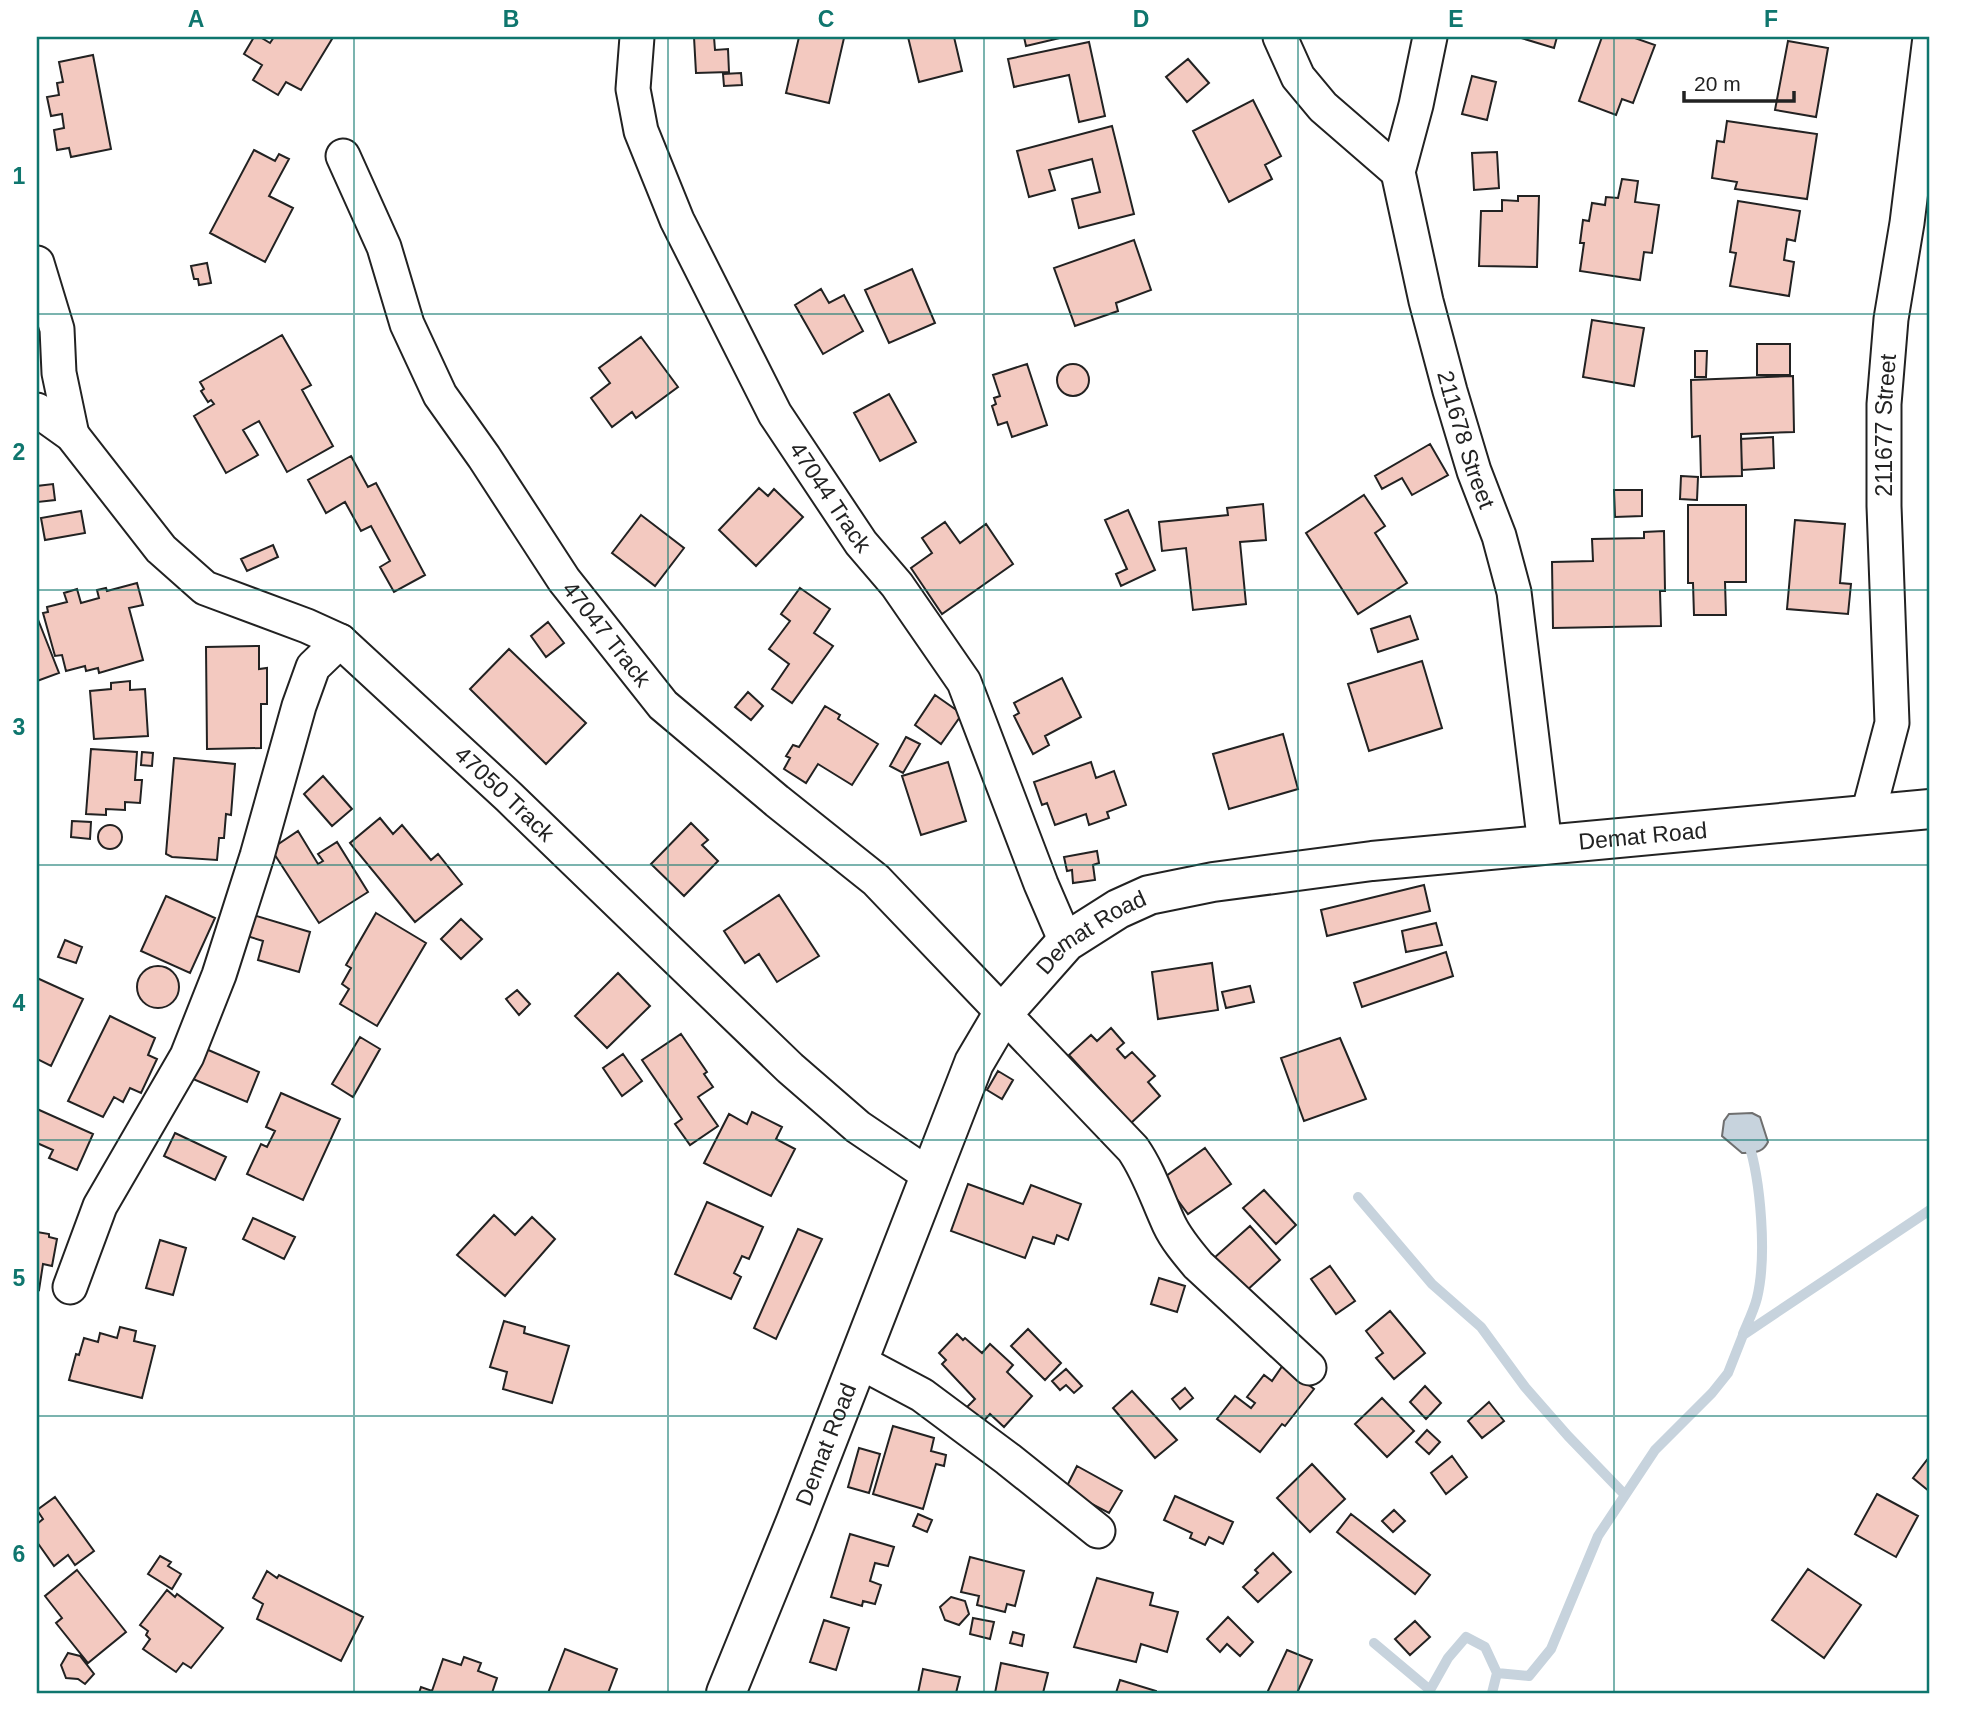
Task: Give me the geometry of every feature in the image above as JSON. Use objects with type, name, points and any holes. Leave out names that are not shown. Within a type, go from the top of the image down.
[{"type":"street","name":"47044 Track","points":[[637,37],[633,89],[642,131],[677,220],[775,414],[861,543],[897,586],[964,682],[1066,942]]},
{"type":"street","points":[[1280,37],[1298,77],[1323,107],[1398,172]]},
{"type":"street","name":"211678 Street","points":[[1430,37],[1398,172],[1420,275],[1450,391],[1474,471],[1499,536],[1514,592],[1545,845]]},
{"type":"street","name":"211677 Street","points":[[1868,814],[1892,723],[1884,506],[1884,404],[1891,319],[1907,223],[1930,37]]},
{"type":"street","name":"47047 Track","points":[[342,156],[384,247],[407,324],[440,395],[564,580],[663,705],[776,801],[876,880],[1133,1149],[1144,1164],[1170,1225],[1198,1265],[1310,1368]]},
{"type":"street","points":[[37,263],[57,329],[59,373],[72,435]]},
{"type":"street","points":[[37,411],[72,435]]},
{"type":"street","name":"47050 Track","points":[[72,435],[161,549],[205,588],[340,641],[509,797],[790,1068],[858,1127],[929,1175]]},
{"type":"street","points":[[70,1287],[100,1206],[187,1056],[219,975],[313,667],[340,641]]},
{"type":"street","name":"Demat Road","points":[[726,1693],[974,1063],[1003,1012],[1066,942],[1118,909],[1149,895],[1213,882],[1372,861],[1930,809]]},
{"type":"street","points":[[858,1361],[922,1395],[1009,1459],[1098,1531]]},
{"type":"shaded area","points":[[1752,1113],[1760,1117],[1768,1142],[1760,1150],[1742,1153],[1722,1136],[1724,1121],[1729,1114]]},
{"type":"building","points":[[254,37],[260,37],[270,43],[274,37],[332,39],[301,90],[286,82],[278,95],[253,80],[262,65],[244,54]]},
{"type":"building","points":[[694,37],[714,37],[715,50],[728,49],[729,72],[696,73]]},
{"type":"building","points":[[799,37],[844,38],[829,103],[786,93]]},
{"type":"building","points":[[908,37],[954,37],[962,71],[919,82]]},
{"type":"building","points":[[1024,37],[1060,37],[1060,38],[1026,46]]},
{"type":"building","points":[[1518,37],[1557,37],[1554,48]]},
{"type":"building","points":[[1602,37],[1632,37],[1655,45],[1633,103],[1622,99],[1616,115],[1579,101]]},
{"type":"building","points":[[1788,41],[1828,48],[1816,117],[1775,110]]},
{"type":"building","points":[[1089,42],[1105,116],[1079,122],[1069,75],[1014,87],[1008,59]]},
{"type":"building","points":[[93,55],[111,149],[71,157],[69,148],[57,150],[54,130],[64,128],[62,114],[51,116],[47,97],[59,95],[57,83],[63,82],[59,62]]},
{"type":"building","points":[[1188,59],[1209,83],[1187,102],[1166,77]]},
{"type":"building","points":[[741,73],[742,85],[724,86],[723,74]]},
{"type":"building","points":[[1472,76],[1496,82],[1487,120],[1462,114]]},
{"type":"building","points":[[1253,100],[1281,156],[1265,165],[1272,179],[1229,202],[1193,131]]},
{"type":"building","points":[[1727,121],[1817,134],[1807,199],[1735,189],[1737,182],[1712,178],[1717,141],[1724,142]]},
{"type":"building","points":[[1112,126],[1134,214],[1079,228],[1072,199],[1100,192],[1092,159],[1049,170],[1055,190],[1029,197],[1017,151]]},
{"type":"building","points":[[254,150],[275,161],[279,154],[289,159],[269,196],[293,208],[265,262],[210,233]]},
{"type":"building","points":[[1497,152],[1499,188],[1474,190],[1472,153]]},
{"type":"building","points":[[1622,179],[1638,181],[1635,202],[1659,205],[1652,253],[1644,252],[1640,280],[1580,271],[1584,243],[1580,243],[1583,220],[1589,221],[1592,203],[1605,205],[1606,197],[1618,198]]},
{"type":"building","points":[[1518,196],[1539,196],[1537,267],[1479,266],[1481,211],[1502,211],[1502,200],[1518,201]]},
{"type":"building","points":[[1738,201],[1800,211],[1795,241],[1787,239],[1784,260],[1794,262],[1789,296],[1730,286],[1736,253],[1730,252]]},
{"type":"building","points":[[1134,240],[1151,290],[1116,303],[1118,311],[1075,326],[1054,268]]},
{"type":"building","points":[[207,263],[211,283],[199,285],[198,279],[194,279],[191,266]]},
{"type":"building","points":[[912,269],[935,323],[889,343],[865,290]]},
{"type":"building","points":[[821,289],[829,303],[844,295],[863,331],[823,354],[795,305]]},
{"type":"building","points":[[1592,320],[1644,328],[1634,386],[1583,377]]},
{"type":"building","points":[[282,335],[311,385],[302,390],[333,446],[287,472],[259,421],[243,430],[258,455],[226,473],[194,416],[214,404],[211,400],[208,402],[201,391],[204,389],[200,382]]},
{"type":"building","points":[[641,337],[678,387],[636,418],[632,412],[612,427],[591,398],[610,383],[599,368]]},
{"type":"building","points":[[1757,344],[1790,344],[1790,375],[1757,375]]},
{"type":"building","points":[[1695,351],[1707,351],[1706,377],[1695,377]]},
{"type":"building","points":[[1027,364],[1047,425],[1012,437],[1007,422],[998,425],[992,406],[996,404],[994,398],[1000,396],[993,375]]},
{"type":"building","points":[[1073,364],[1084,369],[1089,380],[1084,391],[1073,396],[1062,391],[1057,380],[1062,369]]},
{"type":"building","points":[[1793,376],[1794,432],[1741,434],[1742,476],[1701,477],[1700,436],[1692,437],[1691,380]]},
{"type":"building","points":[[889,394],[916,442],[880,461],[854,413]]},
{"type":"building","points":[[1773,437],[1774,468],[1742,470],[1741,439]]},
{"type":"building","points":[[1430,444],[1448,475],[1412,495],[1402,478],[1382,489],[1375,476]]},
{"type":"building","points":[[351,456],[368,487],[376,483],[425,575],[394,592],[380,567],[390,561],[371,526],[361,531],[345,502],[326,513],[308,480]]},
{"type":"building","points":[[1681,476],[1698,477],[1697,500],[1680,499]]},
{"type":"building","points":[[53,484],[55,500],[38,502],[37,486]]},
{"type":"building","points":[[759,488],[768,496],[774,489],[803,517],[756,566],[719,530]]},
{"type":"building","points":[[1614,490],[1642,490],[1642,516],[1615,517]]},
{"type":"building","points":[[1364,495],[1385,526],[1375,533],[1407,583],[1358,614],[1306,533]]},
{"type":"building","points":[[1263,504],[1266,540],[1240,542],[1246,604],[1193,610],[1186,548],[1162,551],[1159,522],[1228,515],[1227,508]]},
{"type":"building","points":[[1688,505],[1746,505],[1746,582],[1725,582],[1726,615],[1694,615],[1693,583],[1688,583]]},
{"type":"building","points":[[1128,510],[1155,570],[1121,586],[1116,574],[1127,569],[1105,520]]},
{"type":"building","points":[[81,511],[85,533],[45,540],[41,518]]},
{"type":"building","points":[[641,515],[684,548],[655,586],[612,553]]},
{"type":"building","points":[[1795,520],[1845,524],[1840,583],[1851,584],[1848,614],[1787,609]]},
{"type":"building","points":[[945,522],[960,543],[986,524],[1013,564],[942,614],[911,568],[932,553],[922,538]]},
{"type":"building","points":[[1664,531],[1665,591],[1660,591],[1661,626],[1553,628],[1552,562],[1593,561],[1592,539],[1644,538],[1644,532]]},
{"type":"building","points":[[273,545],[278,557],[247,571],[241,559]]},
{"type":"building","points":[[137,583],[143,605],[129,608],[143,660],[99,673],[98,668],[86,671],[85,666],[66,671],[62,655],[55,656],[43,613],[48,612],[47,607],[67,602],[64,593],[77,589],[81,603],[99,598],[97,590],[106,588],[107,591]]},
{"type":"building","points":[[800,588],[830,609],[814,633],[833,646],[792,703],[772,689],[789,664],[769,649],[790,621],[781,614]]},
{"type":"building","points":[[1410,616],[1418,639],[1378,652],[1371,629]]},
{"type":"building","points":[[37,617],[59,673],[37,681]]},
{"type":"building","points":[[548,622],[564,643],[546,657],[531,636]]},
{"type":"building","points":[[259,646],[259,669],[267,668],[267,704],[261,704],[261,748],[207,749],[206,647]]},
{"type":"building","points":[[509,649],[586,723],[546,764],[470,689]]},
{"type":"building","points":[[1422,661],[1442,728],[1369,751],[1348,684]]},
{"type":"building","points":[[1062,678],[1081,717],[1045,736],[1049,745],[1033,754],[1014,716],[1019,713],[1014,703]]},
{"type":"building","points":[[130,681],[130,690],[145,689],[148,736],[94,739],[90,691],[111,689],[111,683]]},
{"type":"building","points":[[748,692],[763,706],[751,720],[735,707]]},
{"type":"building","points":[[935,695],[962,714],[941,744],[915,725]]},
{"type":"building","points":[[825,706],[840,715],[838,719],[878,744],[852,785],[818,764],[806,783],[784,769],[790,758],[786,756],[793,745],[799,747]]},
{"type":"building","points":[[1283,734],[1298,789],[1229,809],[1213,754]]},
{"type":"building","points":[[906,737],[920,744],[903,773],[890,766]]},
{"type":"building","points":[[91,749],[137,752],[135,780],[142,780],[140,803],[125,802],[125,810],[106,809],[106,815],[86,814]]},
{"type":"building","points":[[142,752],[153,753],[152,766],[141,765]]},
{"type":"building","points":[[174,758],[235,764],[231,815],[226,814],[224,838],[219,838],[217,860],[172,857],[166,854]]},
{"type":"building","points":[[948,762],[966,821],[921,835],[902,776]]},
{"type":"building","points":[[1091,762],[1096,778],[1114,771],[1126,805],[1107,812],[1109,818],[1089,825],[1086,814],[1055,825],[1047,803],[1042,805],[1034,782]]},
{"type":"building","points":[[323,776],[352,809],[332,826],[304,794]]},
{"type":"building","points":[[380,818],[393,834],[402,825],[431,860],[438,854],[462,884],[415,922],[350,843]]},
{"type":"building","points":[[72,821],[91,822],[90,839],[71,837]]},
{"type":"building","points":[[691,823],[708,840],[702,845],[718,861],[684,896],[651,864]]},
{"type":"building","points":[[110,825],[121,832],[122,837],[115,848],[110,849],[99,842],[98,837],[105,826]]},
{"type":"building","points":[[298,831],[318,864],[323,861],[318,854],[337,842],[368,892],[319,923],[271,849]]},
{"type":"building","points":[[1097,851],[1099,863],[1093,865],[1095,880],[1073,883],[1072,870],[1067,871],[1064,857]]},
{"type":"building","points":[[1424,885],[1430,911],[1327,936],[1321,910]]},
{"type":"building","points":[[779,895],[819,956],[777,982],[759,954],[745,963],[724,931]]},
{"type":"building","points":[[166,896],[215,918],[190,973],[141,951]]},
{"type":"building","points":[[376,913],[426,943],[377,1026],[340,1004],[349,989],[342,984],[351,968],[346,965]]},
{"type":"building","points":[[253,915],[310,932],[299,972],[258,960],[263,941],[247,936]]},
{"type":"building","points":[[461,919],[482,939],[461,959],[441,939]]},
{"type":"building","points":[[1436,923],[1442,945],[1406,952],[1402,931]]},
{"type":"building","points":[[65,940],[82,947],[76,963],[58,957]]},
{"type":"building","points":[[1446,952],[1453,976],[1362,1007],[1354,983]]},
{"type":"building","points":[[1212,963],[1218,1010],[1158,1019],[1152,972]]},
{"type":"building","points":[[158,966],[173,972],[179,987],[173,1002],[158,1008],[143,1002],[137,987],[143,972]]},
{"type":"building","points":[[618,973],[650,1006],[607,1048],[575,1016]]},
{"type":"building","points":[[37,978],[83,999],[51,1066],[37,1059]]},
{"type":"building","points":[[1250,986],[1254,1002],[1226,1008],[1222,992]]},
{"type":"building","points":[[517,990],[530,1004],[519,1015],[506,999]]},
{"type":"building","points":[[110,1016],[155,1038],[148,1055],[157,1059],[141,1093],[130,1088],[123,1102],[114,1097],[103,1117],[68,1101]]},
{"type":"building","points":[[1111,1028],[1124,1043],[1117,1049],[1125,1058],[1132,1052],[1155,1076],[1148,1082],[1160,1096],[1131,1123],[1069,1055],[1091,1035],[1097,1041]]},
{"type":"building","points":[[681,1034],[707,1072],[704,1074],[713,1087],[698,1097],[718,1126],[690,1145],[675,1124],[682,1119],[642,1060]]},
{"type":"building","points":[[360,1037],[380,1049],[353,1097],[332,1084]]},
{"type":"building","points":[[1340,1038],[1366,1099],[1304,1121],[1281,1058]]},
{"type":"building","points":[[206,1049],[259,1072],[247,1102],[193,1079]]},
{"type":"building","points":[[623,1054],[642,1081],[622,1096],[603,1068]]},
{"type":"building","points":[[998,1071],[1013,1080],[1002,1099],[987,1090]]},
{"type":"building","points":[[281,1093],[340,1119],[303,1200],[247,1174],[261,1144],[267,1147],[275,1131],[266,1127]]},
{"type":"building","points":[[37,1109],[93,1134],[77,1170],[49,1158],[53,1150],[37,1143]]},
{"type":"building","points":[[752,1112],[782,1127],[776,1139],[795,1149],[771,1196],[704,1163],[729,1114],[747,1124]]},
{"type":"building","points":[[175,1133],[226,1157],[215,1180],[164,1156]]},
{"type":"building","points":[[1205,1148],[1231,1184],[1188,1214],[1162,1179]]},
{"type":"building","points":[[968,1184],[1023,1204],[1031,1185],[1081,1204],[1068,1240],[1057,1235],[1054,1244],[1033,1237],[1025,1258],[951,1231]]},
{"type":"building","points":[[1264,1190],[1296,1225],[1276,1244],[1243,1208]]},
{"type":"building","points":[[707,1202],[763,1227],[749,1259],[742,1256],[734,1273],[741,1277],[731,1299],[675,1274]]},
{"type":"building","points":[[494,1215],[515,1235],[532,1217],[555,1239],[505,1296],[457,1255]]},
{"type":"building","points":[[253,1218],[295,1237],[284,1259],[243,1239]]},
{"type":"building","points":[[1250,1226],[1280,1260],[1245,1292],[1214,1258]]},
{"type":"building","points":[[798,1229],[822,1239],[776,1339],[754,1328]]},
{"type":"building","points":[[37,1232],[57,1239],[52,1266],[43,1264],[39,1290],[37,1289]]},
{"type":"building","points":[[160,1240],[186,1248],[173,1295],[146,1288]]},
{"type":"building","points":[[1330,1266],[1355,1301],[1336,1314],[1311,1279]]},
{"type":"building","points":[[1159,1278],[1185,1286],[1177,1312],[1151,1304]]},
{"type":"building","points":[[1390,1311],[1425,1353],[1394,1379],[1376,1358],[1383,1353],[1366,1331]]},
{"type":"building","points":[[504,1321],[525,1327],[524,1333],[569,1346],[552,1403],[503,1389],[507,1372],[490,1367]]},
{"type":"building","points":[[120,1327],[136,1331],[134,1341],[155,1346],[142,1398],[69,1380],[76,1354],[79,1355],[84,1338],[98,1342],[100,1333],[117,1338]]},
{"type":"building","points":[[1028,1329],[1061,1363],[1045,1380],[1011,1346]]},
{"type":"building","points":[[957,1334],[982,1353],[990,1344],[1013,1365],[1007,1372],[1032,1396],[1004,1427],[990,1414],[981,1424],[965,1409],[975,1399],[942,1364],[946,1360],[939,1353]]},
{"type":"building","points":[[1283,1365],[1314,1389],[1260,1452],[1217,1419],[1235,1396],[1251,1408],[1255,1403],[1247,1397],[1264,1375],[1272,1381]]},
{"type":"building","points":[[1066,1369],[1082,1386],[1074,1393],[1066,1385],[1060,1390],[1052,1381]]},
{"type":"building","points":[[1425,1386],[1441,1403],[1426,1419],[1410,1402]]},
{"type":"building","points":[[1185,1388],[1193,1398],[1180,1409],[1172,1399]]},
{"type":"building","points":[[1132,1391],[1177,1440],[1155,1458],[1113,1408]]},
{"type":"building","points":[[1382,1398],[1414,1431],[1387,1457],[1355,1424]]},
{"type":"building","points":[[1489,1402],[1504,1421],[1482,1438],[1468,1421]]},
{"type":"building","points":[[893,1426],[934,1438],[931,1451],[946,1455],[944,1466],[936,1464],[923,1509],[873,1494]]},
{"type":"building","points":[[1427,1430],[1440,1442],[1429,1454],[1416,1442]]},
{"type":"building","points":[[859,1448],[880,1454],[869,1493],[848,1487]]},
{"type":"building","points":[[1452,1456],[1467,1477],[1446,1494],[1431,1473]]},
{"type":"building","points":[[1930,1456],[1930,1492],[1913,1478]]},
{"type":"building","points":[[1312,1464],[1345,1499],[1310,1532],[1277,1498]]},
{"type":"building","points":[[1077,1466],[1122,1491],[1109,1513],[1065,1490]]},
{"type":"building","points":[[1877,1494],[1918,1516],[1896,1557],[1855,1534]]},
{"type":"building","points":[[1175,1496],[1233,1522],[1223,1544],[1209,1537],[1205,1545],[1190,1538],[1192,1533],[1164,1520]]},
{"type":"building","points":[[55,1497],[94,1551],[75,1565],[68,1555],[54,1566],[37,1542],[37,1524],[43,1519],[37,1510]]},
{"type":"building","points":[[1394,1510],[1405,1521],[1393,1532],[1382,1521]]},
{"type":"building","points":[[918,1514],[932,1520],[927,1532],[913,1526]]},
{"type":"building","points":[[1351,1514],[1430,1575],[1415,1594],[1337,1532]]},
{"type":"building","points":[[850,1534],[894,1547],[888,1566],[875,1563],[870,1581],[881,1585],[875,1604],[863,1601],[862,1606],[831,1597]]},
{"type":"building","points":[[1273,1553],[1291,1572],[1258,1602],[1243,1587],[1258,1573],[1255,1570]]},
{"type":"building","points":[[160,1556],[171,1562],[168,1566],[181,1574],[172,1589],[148,1574]]},
{"type":"building","points":[[970,1557],[1024,1571],[1015,1606],[1007,1604],[1005,1612],[977,1605],[979,1596],[961,1592]]},
{"type":"building","points":[[1808,1569],[1861,1605],[1824,1658],[1772,1620]]},
{"type":"building","points":[[77,1570],[126,1632],[88,1663],[56,1623],[62,1618],[45,1596]]},
{"type":"building","points":[[267,1571],[363,1617],[341,1661],[257,1619],[263,1604],[253,1598]]},
{"type":"building","points":[[1097,1578],[1153,1593],[1150,1605],[1178,1612],[1167,1652],[1141,1644],[1136,1662],[1074,1647]]},
{"type":"building","points":[[167,1590],[175,1597],[177,1594],[223,1628],[191,1668],[183,1663],[176,1672],[143,1649],[150,1639],[146,1635],[148,1631],[140,1625]]},
{"type":"building","points":[[951,1597],[965,1601],[969,1614],[959,1625],[945,1620],[940,1607]]},
{"type":"building","points":[[1228,1617],[1253,1642],[1240,1656],[1227,1644],[1220,1652],[1207,1639]]},
{"type":"building","points":[[973,1618],[994,1622],[990,1639],[970,1634]]},
{"type":"building","points":[[824,1620],[849,1628],[836,1670],[810,1662]]},
{"type":"building","points":[[1415,1621],[1430,1637],[1410,1655],[1395,1639]]},
{"type":"building","points":[[1013,1632],[1024,1635],[1022,1646],[1010,1643]]},
{"type":"building","points":[[565,1649],[617,1669],[608,1693],[548,1693]]},
{"type":"building","points":[[1287,1650],[1312,1660],[1297,1693],[1267,1693]]},
{"type":"building","points":[[68,1653],[80,1656],[94,1674],[85,1684],[78,1679],[66,1678],[61,1665]]},
{"type":"building","points":[[464,1657],[481,1663],[478,1671],[497,1678],[492,1693],[419,1693],[421,1687],[432,1691],[443,1659],[461,1665]]},
{"type":"building","points":[[1001,1663],[1048,1673],[1043,1693],[995,1693]]},
{"type":"building","points":[[923,1669],[960,1677],[956,1693],[918,1693]]},
{"type":"building","points":[[1120,1680],[1156,1691],[1156,1693],[1116,1693]]},
{"type":"waterway","points":[[1743,1334],[1757,1298],[1762,1262],[1759,1197],[1748,1141]]},
{"type":"waterway","points":[[1358,1197],[1432,1284],[1481,1327],[1525,1387],[1625,1495]]},
{"type":"waterway","points":[[1492,1693],[1497,1673],[1529,1676],[1551,1649],[1598,1536],[1655,1450],[1712,1393],[1728,1373],[1743,1335],[1930,1210]]},
{"type":"waterway","points":[[1374,1643],[1430,1690],[1448,1658],[1466,1637],[1485,1647],[1497,1673]]}]
